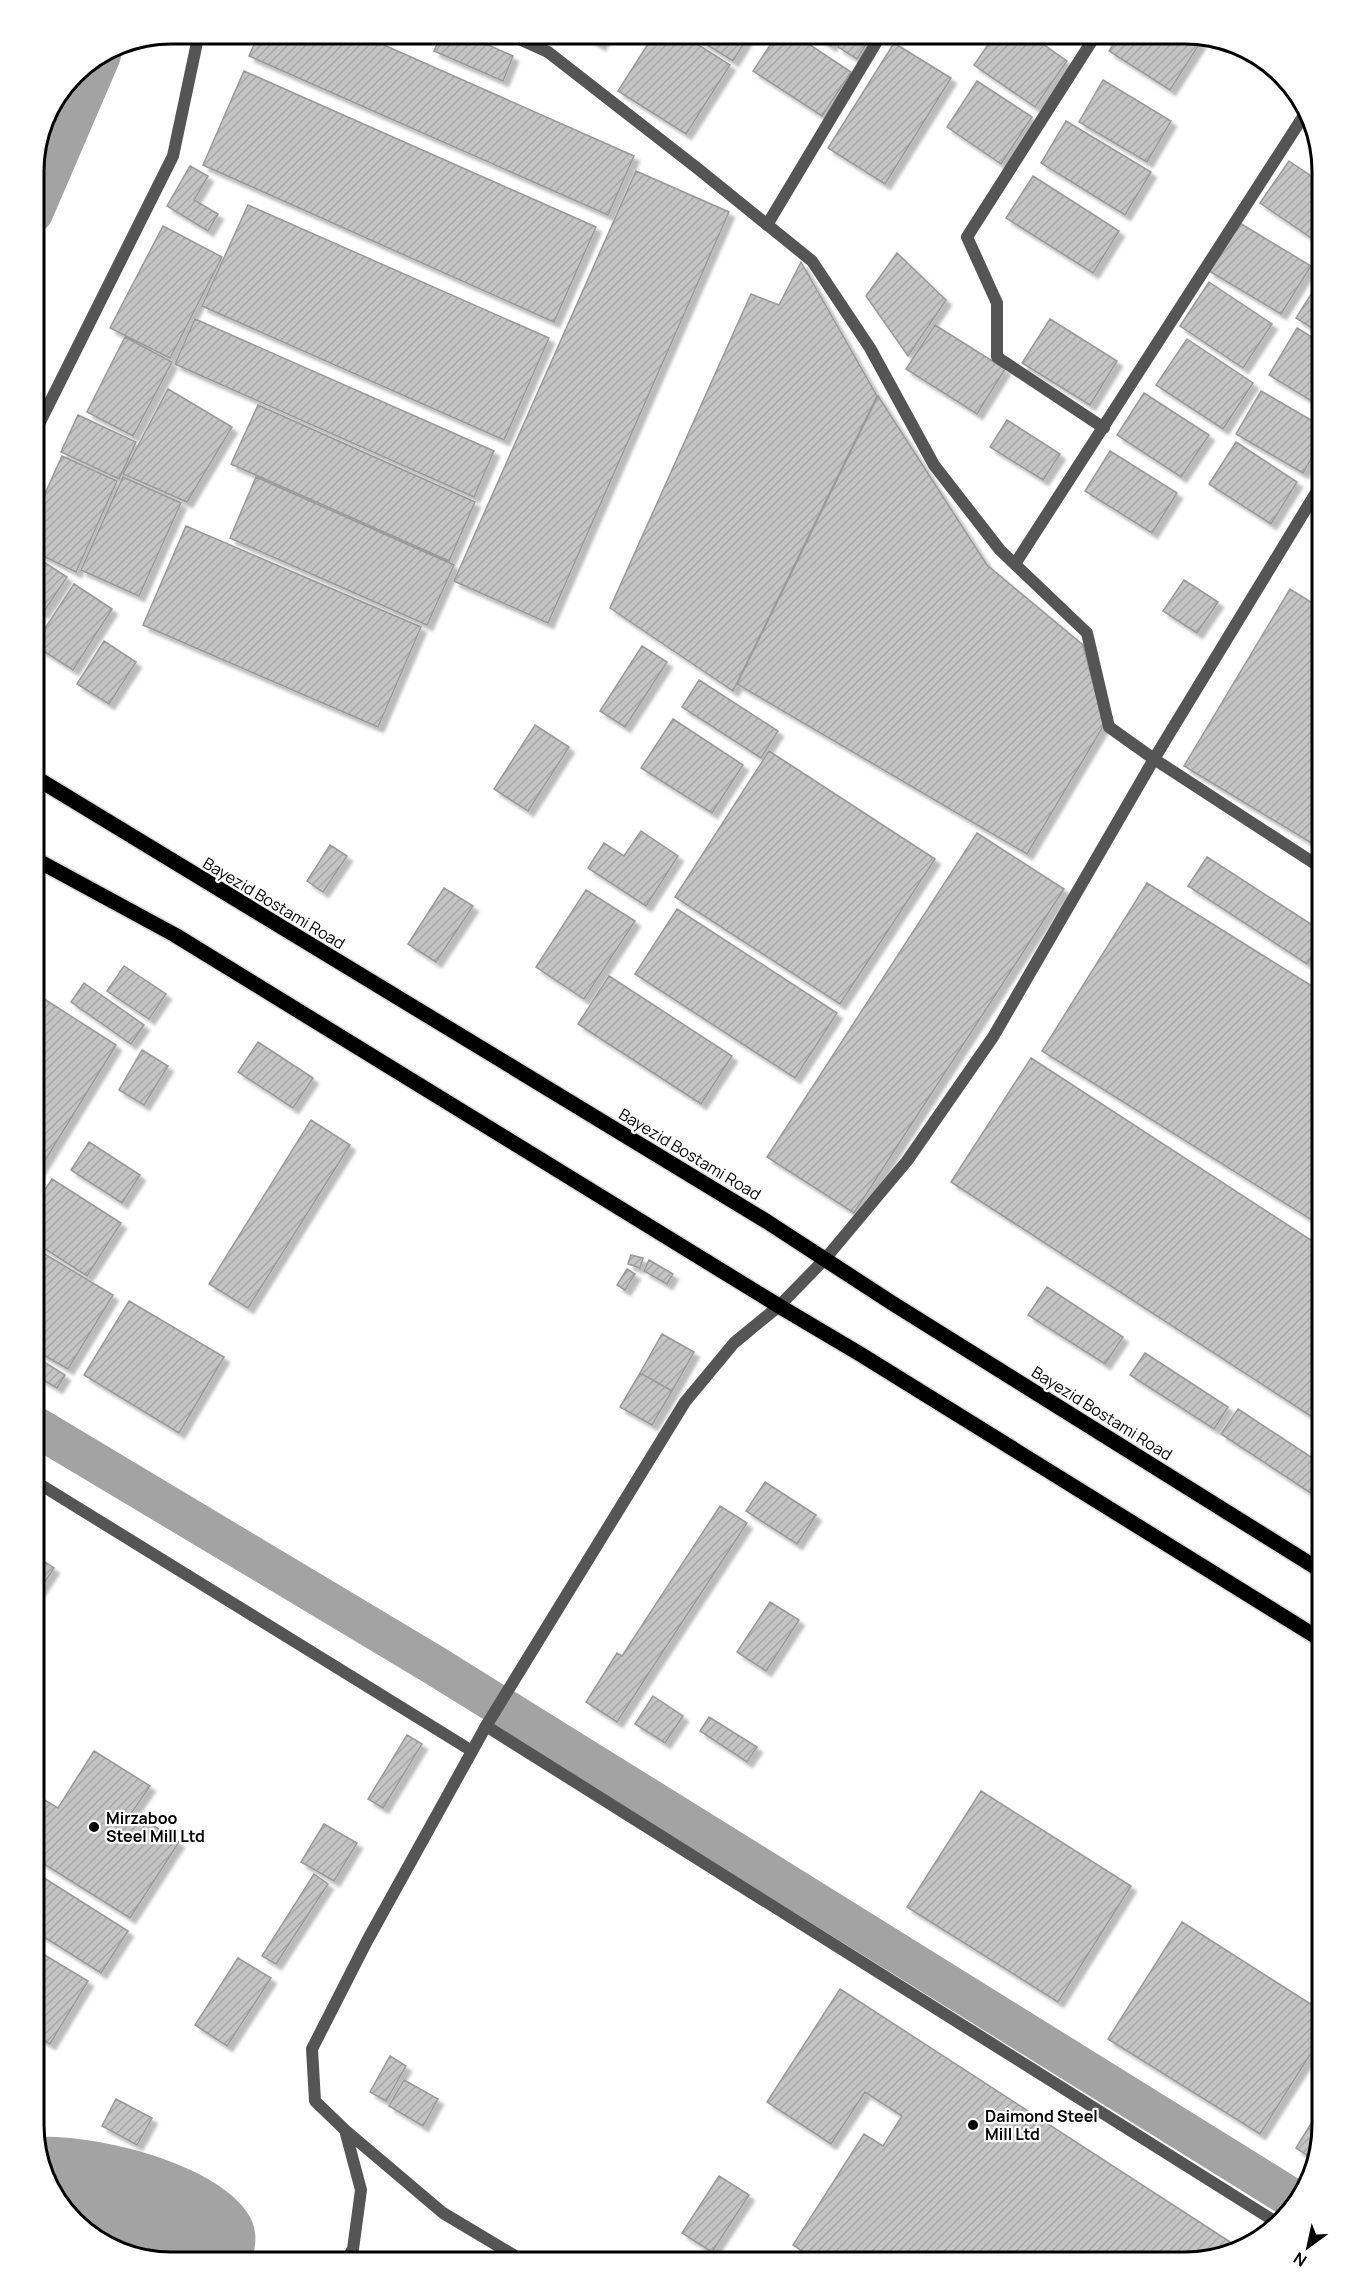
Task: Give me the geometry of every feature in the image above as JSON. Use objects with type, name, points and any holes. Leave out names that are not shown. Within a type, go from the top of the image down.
[{"type":"main road","name":"Bayezid Bostami Road","points":[[44,783],[825,1258],[892,1303],[1312,1565]]},
{"type":"main road","points":[[44,864],[175,935],[870,1360],[1312,1634]]},
{"type":"street","points":[[44,414],[173,156],[197,44]]},
{"type":"street","points":[[531,44],[549,52],[812,261],[870,348],[934,465],[1000,550],[1087,633],[1109,727],[1154,759],[1312,861]]},
{"type":"street","points":[[767,225],[875,44]]},
{"type":"street","points":[[1090,44],[967,237],[997,303],[997,357],[1104,428]]},
{"type":"street","points":[[1015,564],[1302,119]]},
{"type":"street","points":[[507,2251],[443,2213],[345,2130],[315,2101],[312,2049],[367,1941],[486,1726],[685,1402],[734,1343],[779,1306],[825,1258],[908,1161],[993,1037],[1154,759],[1312,500]]},
{"type":"street","points":[[44,1487],[472,1752]]},
{"type":"street","points":[[486,1726],[1270,2219]]},
{"type":"street","points":[[345,2130],[361,2190],[352,2251]]},
{"type":"shaded area","points":[[45,2137],[61,2137],[121,2147],[184,2167],[212,2181],[234,2198],[250,2217],[254,2228],[254,2251],[162,2251],[130,2245],[114,2238],[87,2220],[65,2195],[50,2165]]},
{"type":"building","points":[[254,44],[382,44],[634,156],[608,215],[249,56]]},
{"type":"building","points":[[437,44],[486,44],[513,56],[503,81],[434,51]]},
{"type":"building","points":[[648,44],[697,44],[730,65],[686,134],[618,91]]},
{"type":"building","points":[[706,44],[743,44],[733,61]]},
{"type":"building","points":[[771,44],[809,44],[851,72],[822,116],[753,71]]},
{"type":"building","points":[[840,44],[866,44],[857,59],[838,47]]},
{"type":"building","points":[[893,44],[951,78],[885,184],[828,148]]},
{"type":"building","points":[[988,44],[1043,44],[1067,61],[1035,107],[974,65]]},
{"type":"building","points":[[1113,44],[1199,45],[1170,90],[1109,51]]},
{"type":"building","points":[[244,71],[596,227],[554,322],[203,165]]},
{"type":"building","points":[[1103,80],[1171,121],[1147,162],[1079,122]]},
{"type":"building","points":[[977,81],[1032,117],[1001,164],[947,127]]},
{"type":"building","points":[[1066,121],[1151,172],[1125,215],[1041,163]]},
{"type":"building","points":[[1289,161],[1312,177],[1312,238],[1260,203]]},
{"type":"building","points":[[190,166],[208,176],[194,200],[218,214],[208,231],[167,206]]},
{"type":"building","points":[[636,171],[729,212],[548,623],[454,581]]},
{"type":"building","points":[[1033,176],[1119,231],[1093,273],[1006,218]]},
{"type":"building","points":[[248,205],[549,338],[504,440],[202,306]]},
{"type":"building","points":[[1238,222],[1311,266],[1281,314],[1209,271]]},
{"type":"building","points":[[163,226],[222,257],[170,358],[110,328]]},
{"type":"building","points":[[897,253],[946,300],[908,356],[866,296]]},
{"type":"building","points":[[801,262],[877,396],[733,691],[610,608],[751,294],[779,305]]},
{"type":"building","points":[[1209,282],[1272,324],[1243,368],[1180,326]]},
{"type":"building","points":[[1312,293],[1312,328],[1296,318]]},
{"type":"building","points":[[195,319],[494,451],[474,497],[175,364]]},
{"type":"building","points":[[1050,319],[1117,361],[1090,405],[1022,363]]},
{"type":"building","points":[[935,325],[1005,369],[977,414],[906,369]]},
{"type":"building","points":[[1297,328],[1312,337],[1312,401],[1269,375]]},
{"type":"building","points":[[125,337],[172,362],[133,436],[87,412]]},
{"type":"building","points":[[1187,339],[1253,383],[1223,429],[1156,385]]},
{"type":"building","points":[[168,389],[232,427],[187,502],[123,474]]},
{"type":"building","points":[[1261,391],[1312,421],[1312,457],[1303,473],[1236,434]]},
{"type":"building","points":[[1144,393],[1209,435],[1181,477],[1117,435]]},
{"type":"building","points":[[878,396],[987,565],[1083,645],[1104,725],[1027,854],[737,684]]},
{"type":"building","points":[[258,405],[475,502],[449,561],[231,464]]},
{"type":"building","points":[[78,415],[136,442],[119,479],[61,452]]},
{"type":"building","points":[[1007,420],[1060,454],[1043,480],[990,447]]},
{"type":"building","points":[[1236,442],[1297,482],[1271,524],[1209,484]]},
{"type":"building","points":[[1110,451],[1177,493],[1152,533],[1085,491]]},
{"type":"building","points":[[62,456],[117,481],[76,572],[44,556],[44,496]]},
{"type":"building","points":[[123,477],[181,503],[139,596],[81,570]]},
{"type":"building","points":[[256,477],[454,565],[427,625],[230,538]]},
{"type":"building","points":[[186,526],[421,627],[378,727],[143,625]]},
{"type":"building","points":[[44,562],[67,577],[44,612]]},
{"type":"building","points":[[1184,580],[1218,602],[1197,633],[1163,611]]},
{"type":"building","points":[[74,584],[112,609],[73,670],[44,651],[44,630]]},
{"type":"building","points":[[1290,589],[1312,603],[1312,843],[1184,766]]},
{"type":"building","points":[[104,641],[136,662],[109,704],[77,684]]},
{"type":"building","points":[[642,646],[667,662],[625,727],[600,711]]},
{"type":"building","points":[[699,680],[778,731],[761,758],[682,707]]},
{"type":"building","points":[[673,719],[743,765],[712,813],[641,768]]},
{"type":"building","points":[[535,725],[569,747],[528,811],[494,789]]},
{"type":"building","points":[[769,751],[935,859],[840,1004],[675,897]]},
{"type":"building","points":[[641,831],[678,856],[646,906],[588,868],[604,843],[624,856]]},
{"type":"building","points":[[977,833],[1064,889],[854,1213],[767,1157]]},
{"type":"building","points":[[330,845],[347,856],[323,892],[307,881]]},
{"type":"building","points":[[1207,857],[1312,925],[1312,956],[1307,964],[1188,886]]},
{"type":"building","points":[[1147,883],[1312,986],[1312,1220],[1042,1051]]},
{"type":"building","points":[[444,888],[473,906],[436,962],[408,944]]},
{"type":"building","points":[[586,890],[635,921],[584,999],[536,967]]},
{"type":"building","points":[[677,909],[837,1013],[795,1078],[635,974]]},
{"type":"building","points":[[124,966],[166,994],[149,1019],[107,991]]},
{"type":"building","points":[[609,976],[732,1056],[701,1104],[578,1024]]},
{"type":"building","points":[[84,983],[144,1025],[131,1044],[71,1002]]},
{"type":"building","points":[[44,999],[116,1045],[44,1162]]},
{"type":"building","points":[[258,1042],[313,1078],[293,1108],[238,1072]]},
{"type":"building","points":[[142,1050],[168,1066],[144,1105],[119,1090]]},
{"type":"building","points":[[1031,1058],[1312,1241],[1312,1417],[951,1182]]},
{"type":"building","points":[[311,1120],[350,1145],[248,1308],[209,1284]]},
{"type":"building","points":[[89,1142],[140,1175],[122,1203],[71,1170]]},
{"type":"building","points":[[52,1179],[121,1223],[87,1276],[44,1248],[44,1191]]},
{"type":"building","points":[[44,1254],[113,1295],[68,1369],[44,1355]]},
{"type":"building","points":[[631,1255],[643,1258],[640,1268],[628,1264]]},
{"type":"building","points":[[649,1260],[673,1274],[667,1284],[644,1271]]},
{"type":"building","points":[[627,1269],[635,1274],[625,1290],[617,1285]]},
{"type":"building","points":[[1047,1287],[1123,1337],[1105,1364],[1028,1315]]},
{"type":"building","points":[[129,1301],[224,1357],[179,1433],[84,1375]]},
{"type":"building","points":[[662,1334],[694,1352],[672,1391],[640,1373]]},
{"type":"building","points":[[1145,1353],[1228,1407],[1214,1429],[1130,1375]]},
{"type":"building","points":[[44,1362],[65,1375],[57,1388],[44,1380]]},
{"type":"building","points":[[640,1373],[672,1391],[652,1425],[620,1407]]},
{"type":"building","points":[[1238,1409],[1312,1458],[1312,1494],[1221,1434]]},
{"type":"building","points":[[765,1482],[816,1515],[797,1544],[746,1511]]},
{"type":"building","points":[[720,1506],[747,1523],[617,1722],[586,1702],[617,1653],[622,1656]]},
{"type":"building","points":[[44,1561],[54,1568],[44,1583]]},
{"type":"building","points":[[770,1602],[799,1620],[766,1671],[737,1652]]},
{"type":"building","points":[[653,1696],[683,1716],[665,1743],[635,1724]]},
{"type":"building","points":[[709,1717],[757,1747],[747,1762],[700,1731]]},
{"type":"building","points":[[407,1735],[422,1744],[383,1808],[368,1799]]},
{"type":"building","name":"Mirzaboo Steel Mill Ltd","points":[[94,1751],[150,1786],[132,1812],[179,1842],[130,1918],[44,1864],[44,1800],[58,1808]]},
{"type":"building","points":[[981,1791],[1131,1886],[1058,2002],[907,1907]]},
{"type":"building","points":[[324,1824],[357,1843],[334,1881],[301,1862]]},
{"type":"building","points":[[314,1874],[328,1884],[276,1964],[262,1956]]},
{"type":"building","points":[[44,1878],[128,1931],[101,1973],[44,1937]]},
{"type":"building","points":[[1182,1922],[1312,2005],[1312,2051],[1260,2134],[1108,2039]]},
{"type":"building","points":[[44,1955],[88,1981],[50,2044],[44,2040]]},
{"type":"building","points":[[238,1958],[271,1978],[227,2046],[195,2025]]},
{"type":"building","name":"Daimond Steel Mill Ltd","points":[[840,1989],[1231,2243],[1210,2249],[1186,2252],[803,2252],[793,2245],[864,2134],[883,2146],[902,2116],[865,2092],[831,2144],[767,2102]]},
{"type":"building","points":[[390,2056],[406,2066],[386,2101],[370,2092]]},
{"type":"building","points":[[404,2080],[438,2099],[423,2126],[389,2106]]},
{"type":"building","points":[[116,2099],[152,2118],[137,2145],[102,2126]]},
{"type":"building","points":[[1312,2122],[1308,2156],[1296,2148]]},
{"type":"building","points":[[719,2176],[749,2195],[712,2252],[682,2233]]},
{"type":"waterway","points":[[44,187],[95,69]]},
{"type":"waterway","points":[[44,1432],[434,1665],[1290,2197]]},
{"type":"place","name":"Mirzaboo Steel Mill Ltd","points":[[94,1827]]},
{"type":"place","name":"Daimond Steel Mill Ltd","points":[[973,2125]]}]
